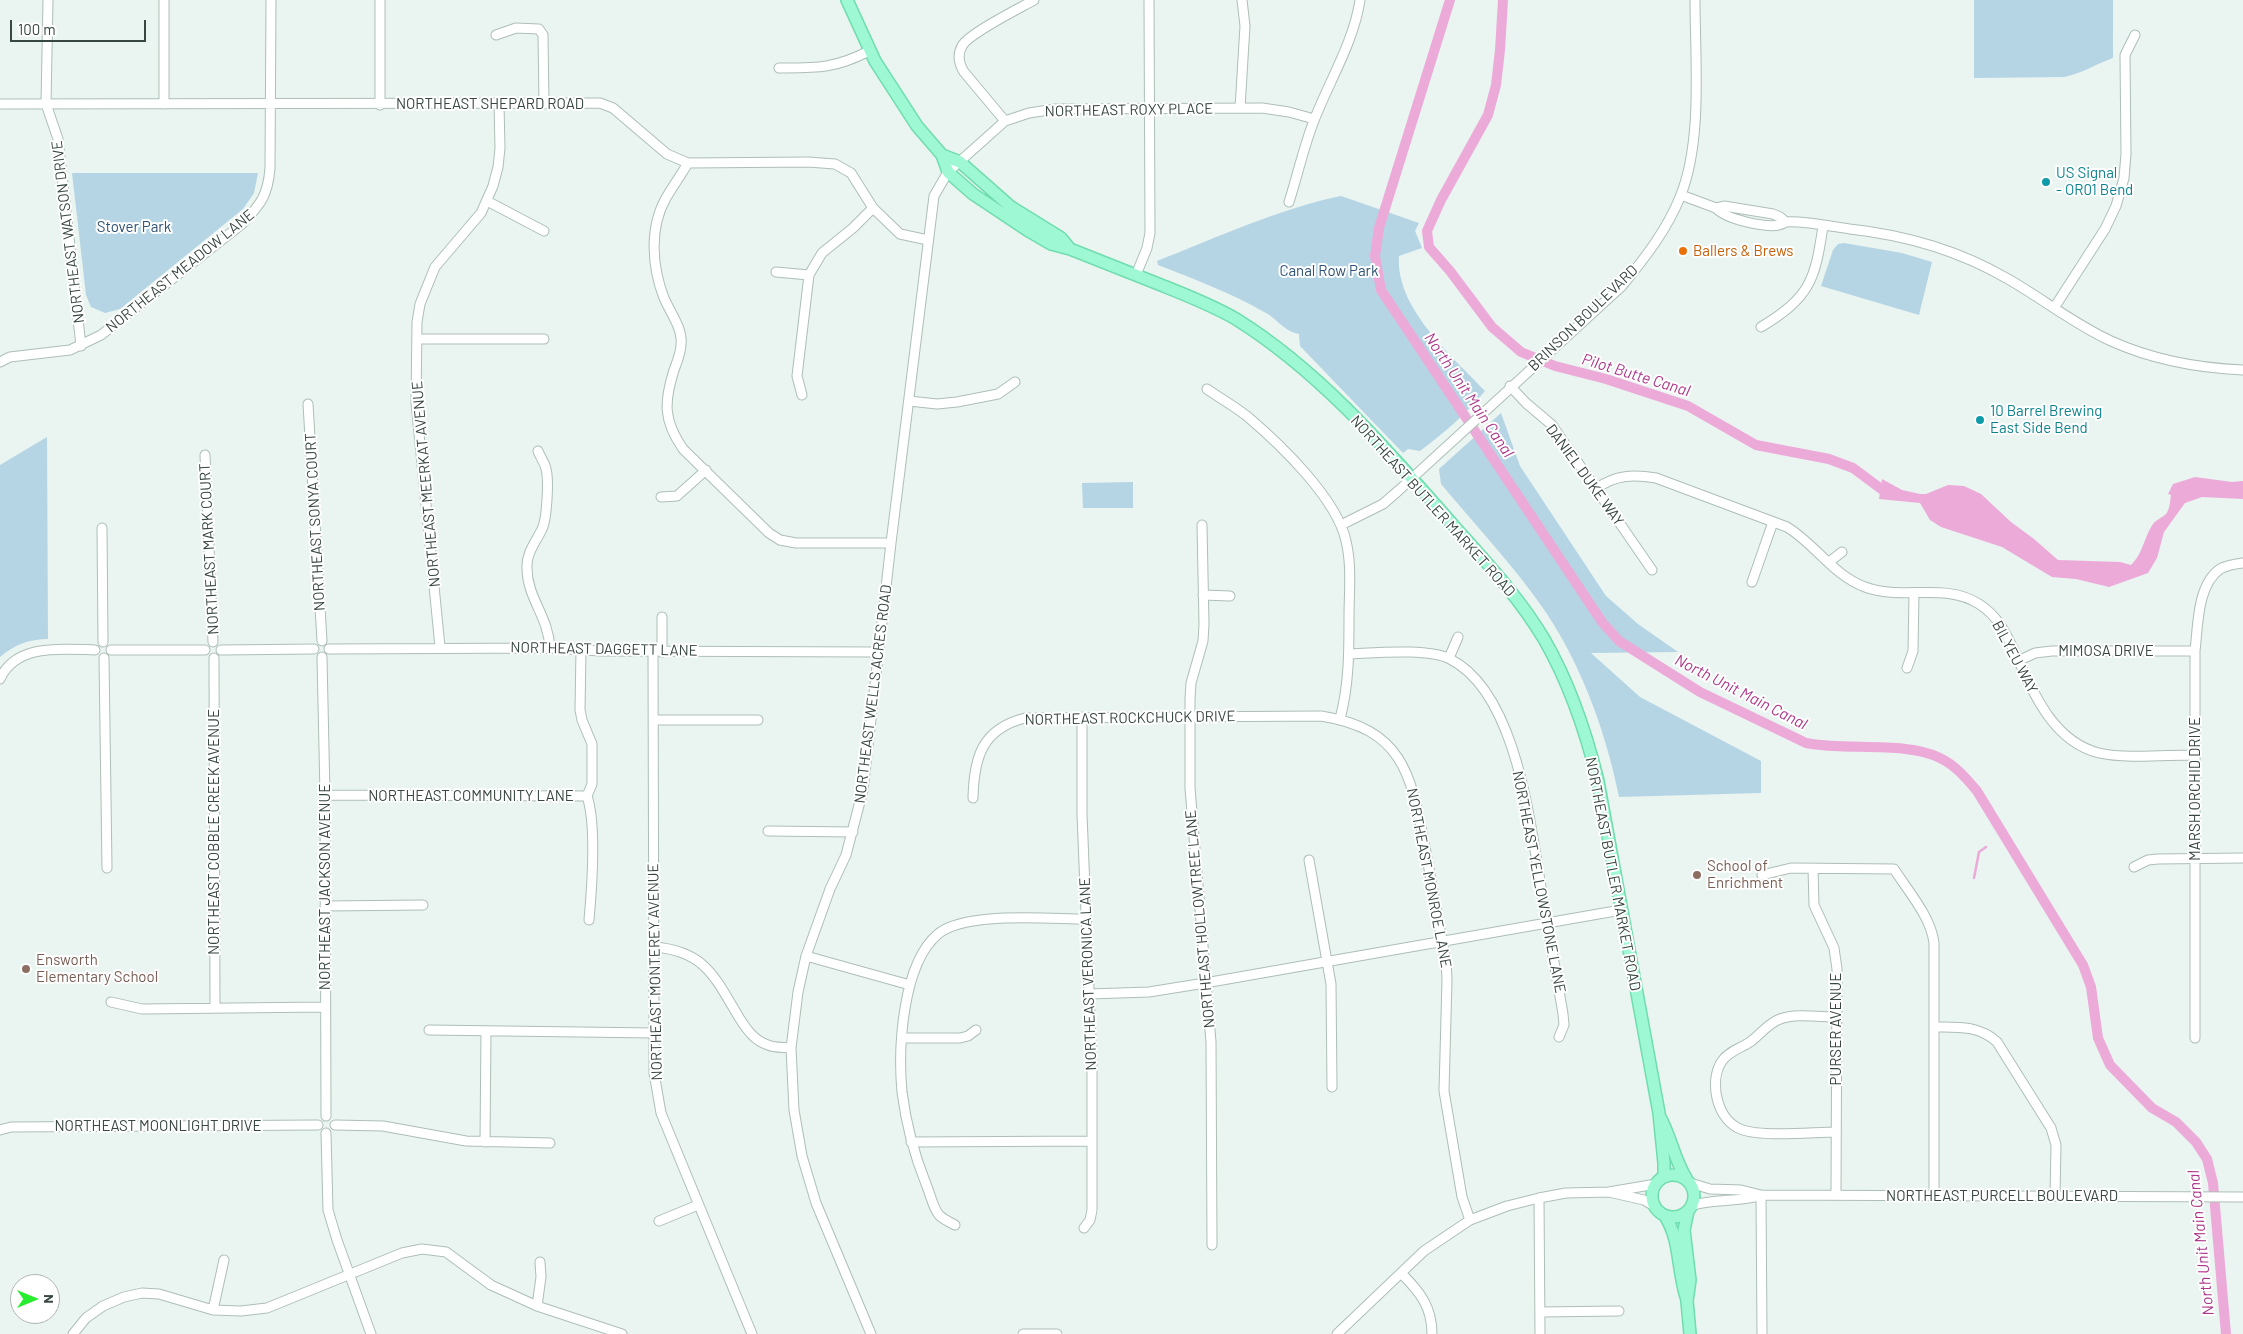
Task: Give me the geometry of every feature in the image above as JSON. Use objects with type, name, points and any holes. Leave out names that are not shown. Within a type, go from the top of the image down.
[{"type":"main road","name":"NORTHEAST BUTLER MARKET ROAD","points":[[847,0],[869,51],[893,92],[917,126],[942,155],[948,172],[973,194],[1051,244],[1070,249],[1211,306],[1271,342],[1306,370],[1338,400],[1412,478],[1511,592],[1543,639],[1558,667],[1579,714],[1589,745],[1603,806],[1658,1113],[1660,1180]]},
{"type":"main road","name":"NORTHEAST BUTLER MARKET ROAD","points":[[942,155],[960,162],[1011,207],[1061,238],[1070,249]]},
{"type":"main road","points":[[948,172],[956,172],[964,176],[1005,211],[1061,238]]},
{"type":"main road","name":"NORTHEAST BUTLER MARKET ROAD","points":[[1658,1113],[1669,1134],[1676,1160],[1688,1181]]},
{"type":"main road","points":[[1688,1301],[1681,1284],[1674,1232],[1665,1216],[1654,1206],[1652,1195],[1660,1180],[1673,1174],[1688,1181],[1695,1196],[1684,1230],[1690,1280],[1688,1301],[1690,1334]]},
{"type":"main road","points":[[1665,1216],[1679,1217],[1690,1208]]},
{"type":"street","name":"NORTHEAST WATSON DRIVE","points":[[48,0],[46,104],[58,139],[81,346]]},
{"type":"street","points":[[164,0],[164,104]]},
{"type":"street","name":"NORTHEAST MEADOW LANE","points":[[0,362],[10,357],[70,350],[100,335],[242,224],[261,204],[269,186],[271,0]]},
{"type":"street","points":[[380,0],[380,104]]},
{"type":"street","points":[[1005,121],[964,72],[959,59],[959,52],[966,40],[1034,0]]},
{"type":"street","points":[[1136,275],[1147,248],[1150,232],[1149,0]]},
{"type":"street","points":[[1240,108],[1246,26],[1242,0]]},
{"type":"street","points":[[1289,202],[1314,119],[1352,33],[1360,0]]},
{"type":"street","name":"BRINSON BOULEVARD","points":[[1341,525],[1383,504],[1510,386],[1622,286],[1643,260],[1672,215],[1681,195],[1691,157],[1695,125],[1695,0]]},
{"type":"street","points":[[496,35],[516,28],[539,29],[543,35],[544,104]]},
{"type":"street","points":[[2054,308],[2105,230],[2116,206],[2124,178],[2126,154],[2125,55],[2135,35]]},
{"type":"street","points":[[779,68],[832,66],[869,51]]},
{"type":"street","name":"NORTHEAST SHEPARD ROAD","points":[[0,104],[600,103],[613,108],[667,154],[688,163],[808,162],[835,164],[851,173],[873,208],[900,234],[928,240]]},
{"type":"street","name":"NORTHEAST MEERKAT AVENUE","points":[[440,647],[416,403],[417,339],[420,304],[435,267],[481,213],[487,201],[498,167],[499,104]]},
{"type":"street","name":"NORTHEAST ROXY PLACE","points":[[960,162],[1005,121],[1029,113],[1055,109],[1240,108],[1289,112],[1314,119]]},
{"type":"street","name":"NORTHEAST WELLS ACRES ROAD","points":[[871,1334],[816,1203],[802,1156],[794,1110],[791,1048],[798,992],[806,956],[821,913],[854,832],[863,790],[891,542],[934,196],[948,172],[960,162]]},
{"type":"street","points":[[688,163],[665,199],[656,223],[654,252],[656,272],[664,297],[680,333],[682,343],[667,392],[666,413],[672,432],[684,448],[769,533],[780,540],[796,542],[891,542]]},
{"type":"street","points":[[1681,195],[1716,208],[1726,216],[1753,223],[1780,225],[1786,222],[1884,234],[1939,248],[1966,258],[2007,278],[2080,326],[2139,352],[2181,364],[2243,370]]},
{"type":"street","points":[[487,201],[544,232]]},
{"type":"street","points":[[802,395],[797,376],[809,275],[822,252],[853,228],[873,208]]},
{"type":"street","points":[[1761,327],[1790,308],[1811,280],[1818,258],[1823,226]]},
{"type":"street","points":[[776,272],[809,275]]},
{"type":"street","points":[[417,339],[544,338]]},
{"type":"street","points":[[909,401],[937,404],[957,402],[998,394],[1016,382]]},
{"type":"street","name":"DANIEL DUKE WAY","points":[[1510,386],[1552,425],[1652,570]]},
{"type":"street","points":[[1207,389],[1248,417],[1279,446],[1330,503],[1341,525],[1346,540],[1349,560],[1349,654],[1346,696],[1340,719]]},
{"type":"street","name":"NORTHEAST SONYA COURT","points":[[308,404],[322,641]]},
{"type":"street","points":[[538,452],[546,469],[546,516],[543,528],[529,552],[526,566],[529,586],[544,618],[549,634],[550,648]]},
{"type":"street","name":"NORTHEAST MARK COURT","points":[[205,456],[213,642]]},
{"type":"street","points":[[661,497],[677,496],[706,470]]},
{"type":"street","name":"BILYEU WAY","points":[[1596,488],[1608,481],[1623,476],[1639,475],[1656,478],[1788,527],[1800,535],[1848,578],[1864,587],[1883,593],[1953,593],[1980,605],[1995,616],[2036,697],[2065,736],[2082,747],[2100,753],[2115,755],[2194,755]]},
{"type":"street","points":[[1752,582],[1773,522]]},
{"type":"street","name":"NORTHEAST HOLLOWTREE LANE","points":[[1202,525],[1203,641],[1191,683],[1189,716],[1191,819],[1212,1074],[1212,1245]]},
{"type":"street","points":[[102,528],[103,642]]},
{"type":"street","points":[[1829,562],[1842,552]]},
{"type":"street","name":"MARSH ORCHID DRIVE","points":[[2195,1038],[2195,651],[2204,596],[2210,579],[2220,569],[2232,564],[2243,563]]},
{"type":"street","points":[[1907,668],[1913,651],[1914,593]]},
{"type":"street","points":[[1203,595],[1230,596]]},
{"type":"street","points":[[662,617],[662,652]]},
{"type":"street","points":[[1449,658],[1458,637]]},
{"type":"street","points":[[322,641],[330,649],[327,655],[322,657],[316,654],[314,649],[316,644],[322,641]]},
{"type":"street","points":[[95,650],[97,645],[103,642]]},
{"type":"street","points":[[103,642],[110,646],[111,650]]},
{"type":"street","points":[[213,642],[218,644],[220,650],[219,654],[214,658],[209,657],[205,650],[207,645],[213,642]]},
{"type":"street","name":"NORTHEAST DAGGETT LANE","points":[[330,649],[440,647],[550,648],[652,652],[878,652]]},
{"type":"street","points":[[0,680],[15,661],[30,654],[46,649],[95,650]]},
{"type":"street","points":[[220,650],[314,649]]},
{"type":"street","name":"NORTHEAST COMMUNITY LANE","points":[[325,795],[587,796],[592,784],[592,744],[580,710],[581,649]]},
{"type":"street","points":[[95,650],[97,655],[104,658]]},
{"type":"street","points":[[111,650],[205,650]]},
{"type":"street","points":[[104,658],[108,656],[111,650]]},
{"type":"street","name":"MIMOSA DRIVE","points":[[2018,661],[2035,653],[2052,651],[2195,651]]},
{"type":"street","name":"NORTHEAST MONTEREY AVENUE","points":[[652,652],[654,1073],[661,1113],[752,1334]]},
{"type":"street","name":"NORTHEAST YELLOWSTONE LANE","points":[[1349,654],[1418,653],[1449,658],[1466,669],[1484,688],[1504,729],[1524,791],[1563,1014],[1564,1025],[1558,1037]]},
{"type":"street","name":"NORTHEAST JACKSON AVENUE","points":[[322,657],[325,795],[326,1116]]},
{"type":"street","points":[[104,658],[107,868]]},
{"type":"street","name":"NORTHEAST COBBLE CREEK AVENUE","points":[[214,658],[215,1007]]},
{"type":"street","name":"NORTHEAST ROCKCHUCK DRIVE","points":[[974,798],[974,775],[978,755],[987,740],[996,730],[1009,722],[1025,718],[1321,716],[1340,719]]},
{"type":"street","name":"NORTHEAST VERONICA LANE","points":[[1082,717],[1082,814],[1092,1063],[1092,1210],[1090,1220],[1084,1228]]},
{"type":"street","name":"NORTHEAST MONROE LANE","points":[[1340,719],[1359,726],[1377,736],[1393,750],[1406,770],[1415,796],[1448,980],[1444,1091],[1462,1197],[1470,1220]]},
{"type":"street","points":[[652,720],[758,720]]},
{"type":"street","points":[[587,796],[591,807],[592,822],[592,891],[589,920]]},
{"type":"street","points":[[768,831],[854,832]]},
{"type":"street","points":[[2134,867],[2148,860],[2243,858]]},
{"type":"street","points":[[1309,860],[1328,961],[1332,1000],[1332,1087]]},
{"type":"street","points":[[1762,875],[1791,868],[1894,868],[1927,921],[1933,935],[1934,1195]]},
{"type":"street","name":"PURSER AVENUE","points":[[1813,868],[1814,905],[1834,948],[1836,957],[1836,1195]]},
{"type":"street","points":[[325,906],[423,905]]},
{"type":"street","points":[[1089,994],[1149,992],[1621,910]]},
{"type":"street","points":[[955,1226],[939,1215],[911,1142],[902,1092],[902,1038],[910,985],[926,947],[938,934],[953,925],[986,920],[1086,919]]},
{"type":"street","points":[[654,947],[675,949],[696,958],[715,977],[749,1033],[768,1046],[791,1048]]},
{"type":"street","points":[[806,956],[910,985]]},
{"type":"street","points":[[111,1002],[142,1009],[325,1007]]},
{"type":"street","points":[[1836,1132],[1759,1133],[1738,1128],[1731,1123],[1722,1111],[1716,1082],[1717,1072],[1725,1057],[1751,1041],[1770,1024],[1784,1018],[1837,1018]]},
{"type":"street","points":[[1934,1027],[1966,1027],[1982,1031],[1991,1036],[2002,1049],[2055,1137],[2055,1196]]},
{"type":"street","points":[[429,1030],[654,1034]]},
{"type":"street","points":[[902,1038],[960,1038],[968,1036],[976,1030]]},
{"type":"street","points":[[485,1142],[486,1031]]},
{"type":"street","points":[[326,1116],[333,1119],[335,1124],[333,1130],[326,1134],[319,1130],[318,1124],[319,1120],[326,1116]]},
{"type":"street","name":"NORTHEAST MOONLIGHT DRIVE","points":[[0,1130],[11,1127],[318,1124]]},
{"type":"street","points":[[335,1124],[374,1125],[466,1141],[550,1143]]},
{"type":"street","points":[[326,1134],[328,1210],[371,1334]]},
{"type":"street","points":[[911,1142],[1092,1141]]},
{"type":"street","points":[[1337,1334],[1424,1251],[1470,1220],[1506,1206],[1539,1198],[1566,1193],[1609,1192],[1660,1180]]},
{"type":"street","name":"NORTHEAST PURCELL BOULEVARD","points":[[1688,1181],[1710,1189],[1741,1190],[1761,1195],[2243,1198]]},
{"type":"street","points":[[1609,1192],[1644,1200],[1654,1206]]},
{"type":"street","points":[[1761,1195],[1762,1334]]},
{"type":"street","name":"NORTHEAST PURCELL BOULEVARD","points":[[1690,1208],[1710,1200],[1741,1200],[1761,1195]]},
{"type":"street","points":[[1539,1198],[1540,1334]]},
{"type":"street","points":[[659,1221],[698,1205]]},
{"type":"street","points":[[72,1334],[86,1318],[103,1306],[124,1297],[142,1293],[159,1294],[212,1310],[267,1308],[402,1252],[422,1249],[446,1252],[491,1285],[537,1306],[622,1334]]},
{"type":"street","points":[[212,1310],[224,1260]]},
{"type":"street","points":[[537,1306],[541,1277],[540,1262]]},
{"type":"street","points":[[1402,1274],[1421,1293],[1429,1308],[1432,1334]]},
{"type":"street","points":[[1540,1312],[1619,1311]]},
{"type":"street","points":[[1023,1334],[1057,1334]]},
{"type":"green space","points":[[1974,0],[2113,0],[2113,58],[2076,74],[2064,77],[1974,78]]},
{"type":"green space","name":"Stover Park","points":[[72,173],[258,173],[254,193],[243,209],[120,309],[105,313],[91,307],[86,295]]},
{"type":"green space","name":"Canal Row Park","points":[[1341,196],[1419,223],[1415,231],[1422,248],[1399,256],[1400,275],[1406,294],[1428,330],[1485,391],[1454,423],[1420,451],[1408,449],[1403,453],[1300,346],[1299,334],[1285,328],[1269,315],[1239,299],[1158,265],[1157,261],[1247,225],[1294,208]]},
{"type":"green space","points":[[1844,243],[1902,253],[1932,262],[1919,315],[1821,286],[1833,250],[1838,244]]},
{"type":"green space","points":[[1501,413],[1520,466],[1606,596],[1638,624],[1678,652],[1591,653],[1640,697],[1761,761],[1761,793],[1619,797],[1614,773],[1592,702],[1560,635],[1522,580],[1441,484],[1439,469]]},
{"type":"green space","points":[[47,437],[48,639],[34,640],[22,644],[0,657],[0,465]]},
{"type":"green space","points":[[1133,482],[1133,508],[1083,508],[1082,483]]},
{"type":"shaded area","points":[[2195,477],[2232,482],[2243,481],[2243,499],[2202,497],[2185,503],[2164,532],[2157,558],[2148,573],[2109,587],[2076,579],[2052,577],[2002,547],[1941,527],[1930,520],[1920,503],[1879,499],[1882,479],[1902,490],[1920,494],[1926,494],[1948,485],[1964,486],[1981,494],[2011,522],[2058,560],[2120,562],[2131,565],[2138,556],[2153,524],[2167,512],[2171,495],[2168,494],[2173,484]]},
{"type":"waterway","name":"North Unit Main Canal","points":[[1450,0],[1379,228],[1375,256],[1381,290],[1602,622],[1619,641],[1700,692],[1806,743],[1893,748],[1926,753],[1951,764],[1977,791],[2083,965],[2091,987],[2098,1038],[2110,1065],[2152,1108],[2176,1122],[2196,1142],[2207,1159],[2213,1183],[2226,1334]]},
{"type":"waterway","name":"Pilot Butte Canal","points":[[1503,0],[1496,85],[1488,115],[1441,200],[1427,231],[1429,247],[1450,271],[1492,327],[1521,352],[1555,366],[1606,379],[1688,406],[1756,445],[1829,459],[1853,468],[1884,491],[1893,493]]},
{"type":"waterway","points":[[1974,878],[1979,852],[1986,847]]},
{"type":"place","name":"US Signal - OR01 Bend","points":[[2046,182]]},
{"type":"place","name":"Ballers & Brews","points":[[1683,251]]},
{"type":"place","name":"10 Barrel Brewing East Side Bend","points":[[1980,420]]},
{"type":"place","name":"School of Enrichment","points":[[1697,875]]},
{"type":"place","name":"Ensworth Elementary School","points":[[26,969]]}]
